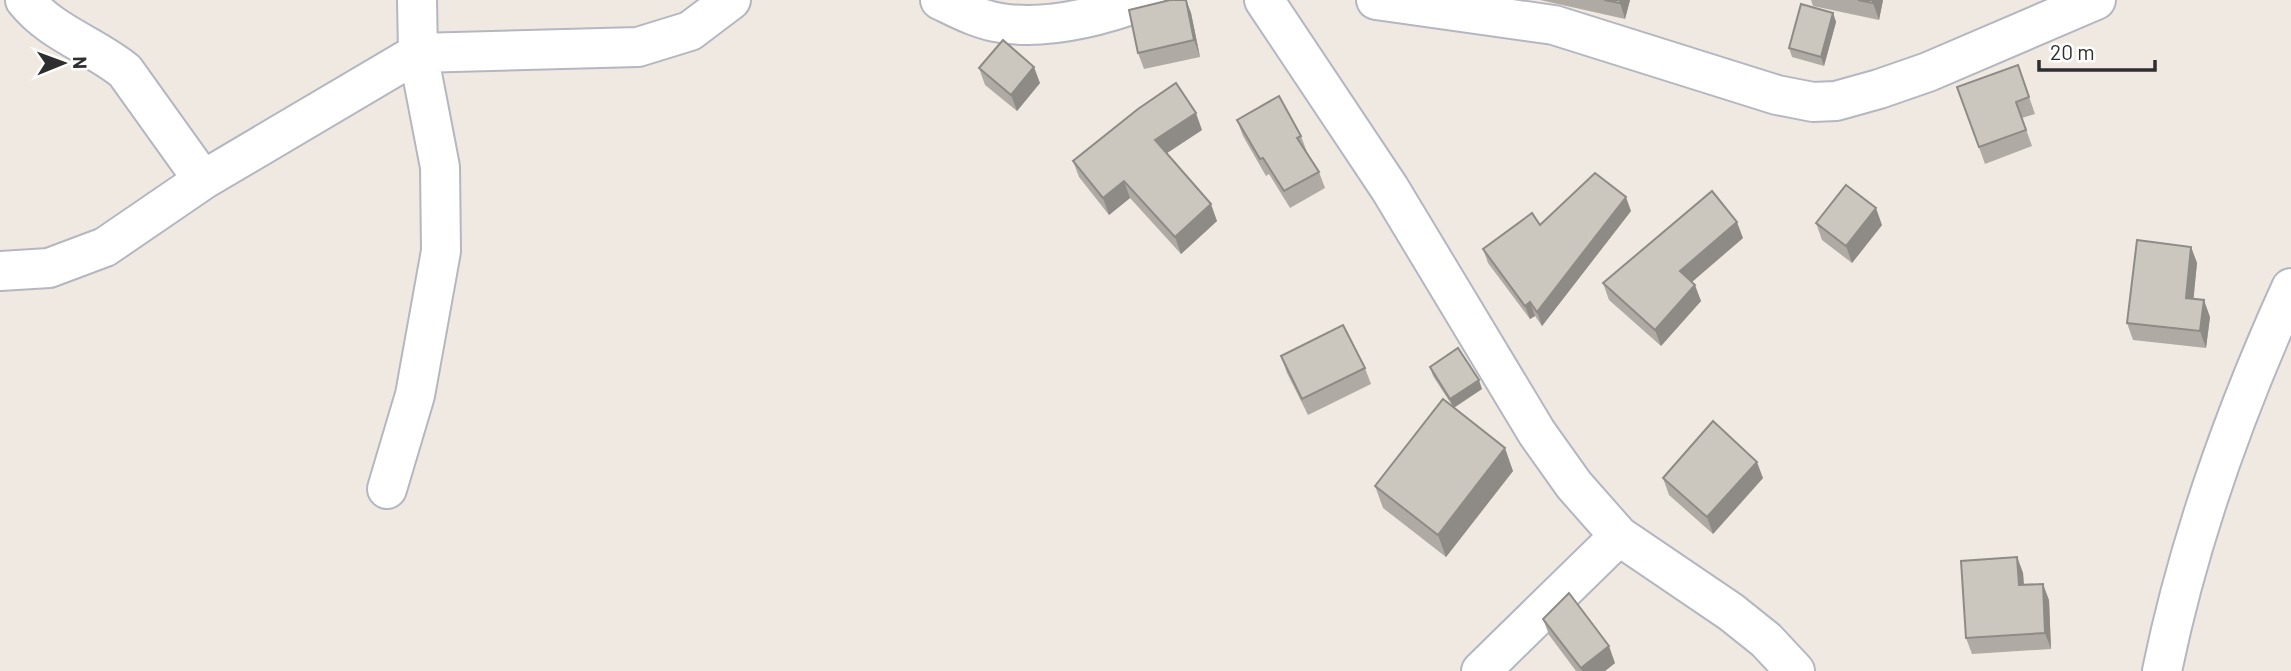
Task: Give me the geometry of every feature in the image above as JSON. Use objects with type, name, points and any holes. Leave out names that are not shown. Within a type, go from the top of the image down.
[{"type":"street","points":[[26,0],[49,23],[108,57],[125,71],[203,180]]},
{"type":"street","points":[[387,489],[415,395],[441,251],[440,167],[418,53],[417,0]]},
{"type":"street","points":[[0,271],[49,268],[105,247],[203,180],[418,53],[638,47],[690,31],[731,0]]},
{"type":"street","points":[[940,0],[974,15],[1000,23],[1018,24],[1063,21],[1113,12],[1145,0]]},
{"type":"street","points":[[1265,0],[1390,189],[1537,433],[1574,485],[1619,536],[1731,612],[1766,640],[1795,671]]},
{"type":"street","points":[[1376,0],[1518,17],[1554,25],[1777,95],[1813,102],[1836,101],[1928,72],[2096,0]]},
{"type":"street","points":[[2162,671],[2178,594],[2201,522],[2256,366],[2291,288]]},
{"type":"street","points":[[1480,671],[1619,536]]},
{"type":"building","points":[[1170,0],[1186,0],[1194,40],[1138,53],[1129,10]]},
{"type":"building","points":[[1801,4],[1833,13],[1821,57],[1789,48]]},
{"type":"building","points":[[1003,40],[1034,67],[1011,95],[979,68]]},
{"type":"building","points":[[2018,65],[2029,97],[2016,102],[2026,130],[1979,147],[1957,87]]},
{"type":"building","points":[[1176,83],[1196,113],[1155,140],[1211,204],[1175,237],[1124,181],[1103,198],[1073,161],[1138,109]]},
{"type":"building","points":[[1279,96],[1301,136],[1297,138],[1319,172],[1284,191],[1263,158],[1260,159],[1237,120]]},
{"type":"building","points":[[1595,173],[1626,197],[1537,312],[1530,302],[1525,306],[1483,249],[1532,213],[1540,225]]},
{"type":"building","points":[[1846,185],[1876,208],[1846,246],[1816,223]]},
{"type":"building","points":[[1712,191],[1737,222],[1680,271],[1695,285],[1655,330],[1603,283]]},
{"type":"building","points":[[2137,240],[2191,247],[2186,298],[2204,300],[2200,331],[2127,323]]},
{"type":"building","points":[[1343,325],[1365,368],[1302,399],[1281,356]]},
{"type":"building","points":[[1458,348],[1479,380],[1450,399],[1430,367]]},
{"type":"building","points":[[1443,399],[1505,448],[1438,535],[1375,486]]},
{"type":"building","points":[[1713,421],[1757,462],[1707,517],[1663,478]]},
{"type":"building","points":[[2017,557],[2019,585],[2043,584],[2045,633],[1966,638],[1961,561]]},
{"type":"building","points":[[1569,593],[1609,646],[1581,668],[1543,619]]}]
